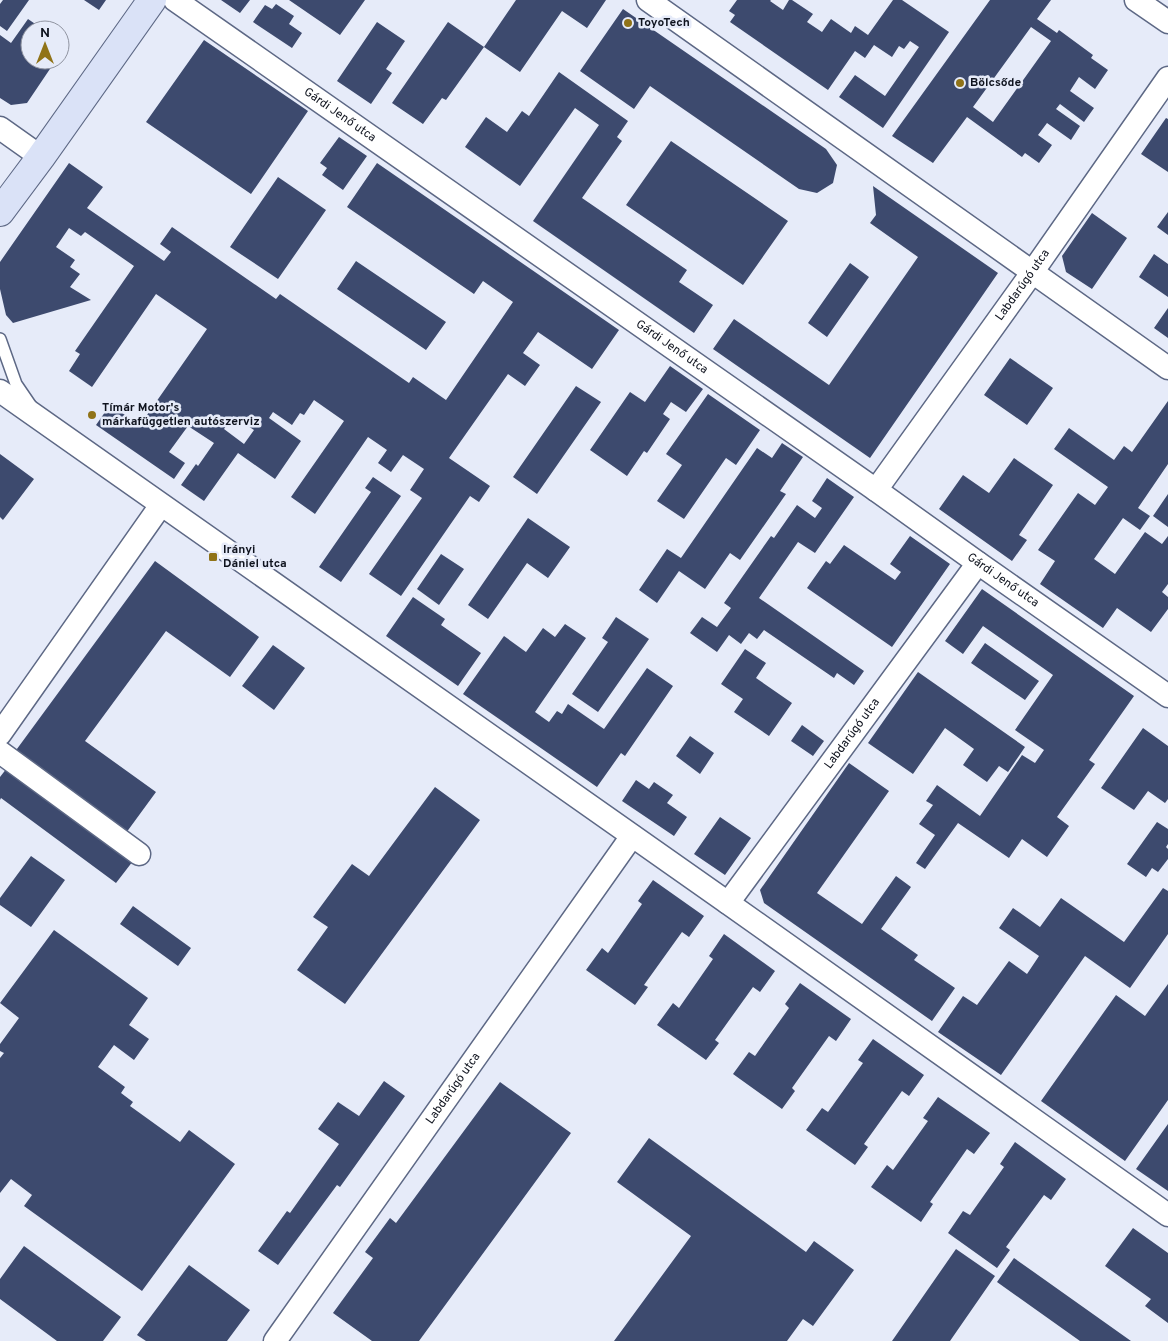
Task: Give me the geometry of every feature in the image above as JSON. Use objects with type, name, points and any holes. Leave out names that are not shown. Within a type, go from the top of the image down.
[{"type":"main road","points":[[0,212],[152,0]]},
{"type":"street","name":"Gárdi Jenő utca","points":[[175,0],[1168,696]]},
{"type":"street","points":[[648,0],[1168,368]]},
{"type":"street","points":[[1136,0],[1168,22]]},
{"type":"street","name":"Labdarúgó utca","points":[[876,490],[1032,273],[1168,78]]},
{"type":"street","points":[[0,128],[41,157]]},
{"type":"street","points":[[0,391],[1168,1215]]},
{"type":"street","points":[[0,734],[161,505]]},
{"type":"street","name":"Labdarúgó utca","points":[[728,903],[978,563]]},
{"type":"street","points":[[0,752],[139,854]]},
{"type":"street","name":"Labdarúgó utca","points":[[275,1341],[632,836]]},
{"type":"lane","points":[[0,339],[16,384],[40,420]]},
{"type":"building","points":[[3,0],[29,0],[7,31],[0,26],[0,4]]},
{"type":"building","points":[[84,0],[106,0],[99,10]]},
{"type":"building","points":[[221,0],[250,0],[240,13]]},
{"type":"building","points":[[289,0],[365,0],[340,35]]},
{"type":"building","points":[[516,0],[606,0],[587,28],[562,11],[520,72],[484,47]]},
{"type":"building","points":[[737,0],[771,0],[783,10],[789,0],[792,0],[813,14],[807,22],[822,32],[831,19],[851,33],[855,26],[868,35],[893,0],[902,0],[949,32],[883,128],[839,97],[855,75],[885,96],[919,47],[910,41],[904,49],[899,46],[892,57],[874,45],[865,58],[855,51],[828,90],[730,22],[735,15],[729,11]]},
{"type":"building","name":"Bölcsőde","points":[[990,0],[1051,0],[1037,19],[1057,33],[1059,30],[1093,55],[1091,58],[1108,70],[1095,89],[1079,77],[1070,91],[1094,108],[1084,122],[1060,104],[1056,109],[1080,126],[1071,140],[1047,123],[1038,135],[1052,145],[1039,163],[1025,153],[1022,157],[967,117],[933,163],[892,136]],"holes":[[[1031,27],[1051,41],[993,122],[973,107]]]},
{"type":"building","points":[[276,4],[294,16],[289,24],[302,33],[292,48],[253,22],[265,5],[272,9]]},
{"type":"building","points":[[623,9],[826,149],[837,165],[833,183],[817,193],[799,189],[650,86],[634,109],[580,71]]},
{"type":"building","points":[[377,22],[405,41],[386,69],[392,73],[371,104],[337,81]]},
{"type":"building","points":[[448,22],[484,47],[446,100],[442,98],[423,124],[392,103]]},
{"type":"building","points":[[20,30],[20,70],[49,70],[27,103],[11,105],[0,98],[0,35],[11,43]]},
{"type":"building","points":[[204,40],[308,111],[251,194],[146,122]]},
{"type":"building","points":[[559,72],[628,121],[617,137],[622,141],[582,198],[687,270],[679,282],[713,305],[694,333],[533,221],[599,125],[575,108],[520,186],[465,147],[486,117],[507,132],[522,111],[529,116]]},
{"type":"building","points":[[1166,118],[1168,119],[1168,172],[1141,154]]},
{"type":"building","points":[[339,137],[367,156],[343,190],[322,175],[327,168],[320,163]]},
{"type":"building","points":[[671,141],[788,221],[743,285],[626,205]]},
{"type":"building","points":[[69,163],[103,187],[87,208],[164,261],[171,252],[160,244],[172,227],[276,299],[280,294],[409,383],[413,377],[446,400],[513,302],[483,281],[474,294],[347,207],[377,163],[619,330],[592,369],[538,332],[523,353],[540,365],[525,386],[508,374],[449,458],[490,486],[479,502],[470,496],[401,596],[369,574],[422,498],[410,490],[424,469],[403,455],[391,472],[378,463],[387,450],[368,437],[315,514],[291,497],[344,421],[314,400],[304,415],[300,413],[292,425],[273,412],[269,418],[301,441],[275,479],[238,453],[204,501],[181,485],[196,464],[198,466],[214,443],[188,426],[169,452],[185,463],[174,479],[96,425],[110,405],[140,425],[207,329],[156,294],[92,387],[69,371],[80,354],[75,351],[134,266],[85,232],[81,236],[69,228],[56,247],[75,260],[70,267],[80,274],[70,287],[91,300],[13,323],[6,315],[0,289],[0,262]],"holes":[[[233,416],[254,430],[244,444],[224,429]]]},
{"type":"building","points":[[278,177],[326,210],[278,279],[230,247]]},
{"type":"building","points":[[873,186],[998,273],[870,458],[713,349],[734,319],[829,385],[918,257],[870,223],[876,215]]},
{"type":"building","points":[[1168,212],[1168,235],[1157,227]]},
{"type":"building","points":[[1092,213],[1127,238],[1092,289],[1066,272],[1062,256]]},
{"type":"building","points":[[1154,254],[1168,264],[1168,297],[1139,277]]},
{"type":"building","points":[[356,261],[446,322],[426,350],[337,289]]},
{"type":"building","points":[[850,263],[869,277],[827,337],[808,323]]},
{"type":"building","points":[[1168,308],[1168,338],[1154,328]]},
{"type":"building","points":[[1010,358],[1053,388],[1027,425],[984,395]]},
{"type":"building","points":[[670,366],[703,389],[686,412],[671,402],[663,414],[670,419],[647,453],[644,451],[627,476],[590,450],[630,392],[645,402]]},
{"type":"building","points":[[576,386],[601,402],[537,494],[513,477]]},
{"type":"building","points":[[708,394],[760,430],[736,465],[726,458],[684,519],[657,501],[682,465],[666,454]]},
{"type":"building","points":[[1168,401],[1168,464],[1138,508],[1150,516],[1140,530],[1123,518],[1094,559],[1115,574],[1145,532],[1162,544],[1168,536],[1168,584],[1162,592],[1168,597],[1168,609],[1151,632],[1117,608],[1103,628],[1040,584],[1055,561],[1038,550],[1078,493],[1095,505],[1108,487],[1054,449],[1069,428],[1114,460],[1124,446],[1132,452]]},
{"type":"building","points":[[782,443],[803,457],[780,491],[786,494],[740,560],[730,553],[705,589],[679,571],[657,603],[639,590],[667,549],[681,558],[757,448],[772,458]]},
{"type":"building","points":[[0,454],[34,479],[3,520],[0,517]]},
{"type":"building","points":[[1014,458],[1053,485],[1019,535],[1027,540],[1012,561],[939,509],[963,475],[989,493]]},
{"type":"building","points":[[373,477],[401,496],[341,582],[319,567],[371,492],[365,488]]},
{"type":"building","points":[[827,478],[854,497],[815,553],[798,542],[759,598],[864,671],[854,685],[837,673],[834,678],[764,630],[757,639],[749,633],[741,644],[729,635],[717,652],[690,633],[702,617],[717,627],[731,608],[724,603],[771,536],[774,538],[797,505],[815,518],[822,508],[812,501]]},
{"type":"building","points":[[1168,494],[1168,527],[1153,516]]},
{"type":"building","points":[[528,518],[570,547],[548,578],[527,563],[488,619],[468,605]]},
{"type":"building","points":[[910,536],[950,564],[892,647],[807,588],[826,561],[830,564],[844,545],[895,580],[901,572],[890,564]]},
{"type":"building","points":[[441,554],[464,569],[439,605],[417,589]]},
{"type":"building","points":[[155,561],[259,637],[230,677],[166,631],[85,741],[156,792],[126,833],[14,753]]},
{"type":"building","points":[[982,589],[1134,696],[1089,760],[1095,764],[1057,817],[1069,826],[1047,857],[1022,839],[1009,858],[958,823],[925,869],[916,863],[935,835],[919,824],[933,805],[926,801],[937,785],[980,816],[1022,755],[1035,763],[1044,750],[1015,730],[1053,675],[983,626],[963,654],[945,641]]},
{"type":"building","points":[[413,597],[445,619],[441,625],[481,653],[458,686],[386,636]]},
{"type":"building","points":[[616,617],[649,639],[598,712],[572,694],[608,642],[602,638]]},
{"type":"building","points":[[565,624],[586,638],[535,712],[549,722],[557,711],[562,714],[568,704],[604,729],[647,668],[673,686],[625,756],[621,753],[597,787],[463,694],[504,636],[526,652],[543,628],[555,637]]},
{"type":"building","points":[[985,643],[1039,681],[1025,700],[971,663]]},
{"type":"building","points":[[273,645],[305,668],[274,710],[242,686]]},
{"type":"building","points":[[745,649],[766,663],[756,678],[792,703],[769,736],[734,712],[743,699],[721,684]]},
{"type":"building","points":[[918,672],[1025,747],[1008,772],[999,766],[987,782],[963,765],[974,749],[945,728],[913,774],[868,743]]},
{"type":"building","points":[[802,725],[824,741],[813,756],[791,741]]},
{"type":"building","points":[[1143,728],[1168,746],[1168,799],[1165,803],[1148,791],[1134,810],[1101,788]]},
{"type":"building","points":[[690,736],[714,753],[700,774],[676,756]]},
{"type":"building","points":[[849,763],[889,791],[817,893],[862,924],[896,876],[911,887],[881,929],[918,955],[914,960],[955,988],[932,1021],[764,903],[760,890]]},
{"type":"building","points":[[7,768],[133,861],[116,883],[1,798],[0,800],[0,777]]},
{"type":"building","points":[[636,780],[649,789],[654,782],[673,795],[667,803],[687,817],[674,836],[622,801]]},
{"type":"building","points":[[435,787],[480,820],[345,1004],[297,970],[328,927],[313,917],[352,864],[369,876]]},
{"type":"building","points":[[720,817],[751,838],[725,875],[694,854]]},
{"type":"building","points":[[1157,822],[1168,829],[1168,844],[1166,847],[1168,849],[1168,859],[1158,872],[1152,868],[1146,877],[1127,864]]},
{"type":"building","points":[[31,856],[65,880],[31,927],[0,905],[0,898]]},
{"type":"building","points":[[653,880],[704,916],[689,937],[682,932],[644,985],[648,987],[635,1005],[586,970],[602,948],[608,953],[642,904],[638,901]]},
{"type":"building","points":[[1163,888],[1168,891],[1168,934],[1130,988],[1085,956],[1001,1075],[938,1032],[963,996],[977,1005],[1009,961],[1027,974],[1039,956],[999,928],[1013,908],[1040,927],[1061,898],[1124,942]]},
{"type":"building","points":[[133,906],[191,948],[178,966],[120,924]]},
{"type":"building","points":[[54,930],[148,998],[129,1025],[149,1039],[134,1060],[114,1045],[98,1067],[125,1087],[121,1093],[133,1102],[130,1106],[180,1142],[189,1130],[235,1164],[142,1291],[24,1206],[32,1195],[11,1179],[0,1193],[0,1058],[4,1053],[0,1051],[0,1044],[19,1018],[0,1003]]},
{"type":"building","points":[[724,934],[775,971],[760,992],[753,987],[715,1040],[719,1043],[706,1060],[657,1025],[673,1003],[679,1008],[713,959],[709,956]]},
{"type":"building","points":[[800,983],[851,1019],[836,1041],[829,1036],[792,1088],[795,1091],[782,1109],[733,1074],[749,1052],[755,1056],[789,1008],[785,1004]]},
{"type":"building","points":[[1168,984],[1168,1100],[1125,1161],[1041,1101],[1116,995],[1145,1016]]},
{"type":"building","points":[[873,1039],[924,1075],[909,1096],[902,1091],[864,1144],[868,1147],[855,1165],[806,1130],[822,1108],[828,1112],[863,1063],[858,1060]]},
{"type":"building","points":[[384,1081],[405,1096],[340,1187],[337,1185],[278,1265],[258,1251],[287,1211],[290,1213],[339,1144],[318,1129],[338,1102],[359,1116]]},
{"type":"building","points":[[500,1082],[571,1133],[419,1341],[372,1341],[333,1313],[373,1258],[365,1252],[390,1218],[396,1223]]},
{"type":"building","points":[[938,1097],[990,1133],[974,1154],[967,1149],[930,1202],[933,1204],[921,1222],[871,1187],[887,1165],[893,1170],[928,1121],[923,1118]]},
{"type":"building","points":[[1168,1124],[1168,1191],[1136,1169]]},
{"type":"building","points":[[649,1138],[806,1252],[814,1241],[854,1270],[813,1326],[803,1319],[787,1341],[614,1341],[691,1236],[617,1182]]},
{"type":"building","points":[[1015,1142],[1066,1179],[1051,1200],[1044,1195],[1006,1247],[1010,1250],[997,1268],[948,1233],[963,1211],[970,1215],[1004,1167],[1000,1164]]},
{"type":"building","points":[[1133,1228],[1168,1253],[1168,1323],[1145,1306],[1151,1299],[1105,1266]]},
{"type":"building","points":[[24,1246],[121,1317],[103,1341],[57,1341],[0,1299],[0,1279]]},
{"type":"building","points":[[956,1249],[995,1276],[950,1341],[892,1341]]},
{"type":"building","points":[[1014,1258],[1131,1341],[1080,1341],[997,1282]]},
{"type":"building","points":[[189,1265],[250,1310],[227,1341],[146,1341],[137,1335]]},
{"type":"place","name":"ToyoTech","points":[[628,23]]},
{"type":"place","name":"Bölcsőde","points":[[960,83]]},
{"type":"place","name":"Tímár Motor's márkafüggetlen autószerviz","points":[[92,415]]},
{"type":"place","name":"Irányi Dániel utca","points":[[213,557]]}]
